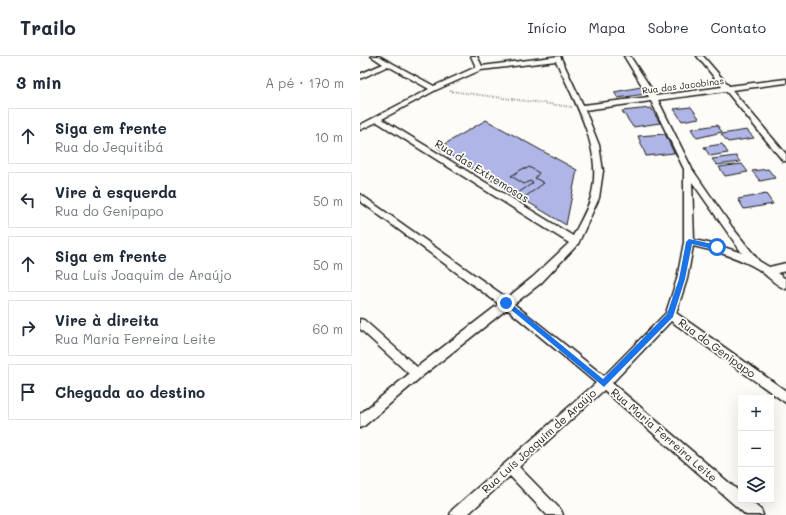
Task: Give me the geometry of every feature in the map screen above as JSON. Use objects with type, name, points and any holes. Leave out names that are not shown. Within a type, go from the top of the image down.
[{"type":"street","points":[[374,56],[434,89]]},
{"type":"street","points":[[474,56],[480,68]]},
{"type":"street","points":[[627,56],[654,99],[688,169],[729,229],[754,261]]},
{"type":"street","points":[[700,56],[786,159]]},
{"type":"street","points":[[360,128],[434,89],[480,68],[557,57],[581,108],[595,145],[599,171],[595,198],[575,242],[537,280],[416,374],[360,422]]},
{"type":"street","points":[[360,77],[388,64]]},
{"type":"street","name":"Rua das Jacobinas","points":[[581,108],[728,90],[786,81]]},
{"type":"street","name":"Rua das Extremosas","points":[[377,119],[575,242]]},
{"type":"street","name":"Rua do Genipapo","points":[[688,169],[689,242],[682,279],[670,315],[786,398]]},
{"type":"street","name":"Rua Maria Ferreira Leite","points":[[360,197],[506,303],[604,383],[756,515]]},
{"type":"street","points":[[689,242],[717,247],[754,261],[786,285]]},
{"type":"street","points":[[769,271],[786,267]]},
{"type":"street","name":"Rua Luís Joaquim de Araújo","points":[[457,515],[604,383],[670,315]]},
{"type":"street","points":[[360,323],[416,374]]},
{"type":"street","points":[[510,467],[556,515]]},
{"type":"path","points":[[434,89],[581,108]]},
{"type":"building","points":[[641,87],[645,94],[618,98],[614,92]]},
{"type":"building","points":[[691,107],[699,118],[682,121],[674,109]]},
{"type":"building","points":[[651,108],[660,123],[633,127],[622,111]]},
{"type":"building","points":[[486,120],[577,170],[566,225],[438,148]]},
{"type":"building","points":[[717,125],[722,132],[697,138],[691,129]]},
{"type":"building","points":[[747,130],[754,138],[728,142],[721,134]]},
{"type":"building","points":[[665,134],[674,153],[646,156],[638,136]]},
{"type":"building","points":[[722,144],[728,153],[710,156],[704,147]]},
{"type":"building","points":[[736,156],[740,162],[717,165],[712,159]]},
{"type":"building","points":[[742,164],[748,172],[725,176],[719,167]]},
{"type":"building","points":[[529,167],[539,173],[535,178],[544,183],[525,197],[518,193],[533,183],[530,181],[524,184],[511,176],[524,168],[526,169]]},
{"type":"building","points":[[768,169],[775,178],[760,181],[752,171]]},
{"type":"building","points":[[766,194],[773,204],[744,209],[738,199]]},
{"type":"route","points":[[506,303],[604,383],[670,315],[682,279],[689,242],[717,247]]}]
